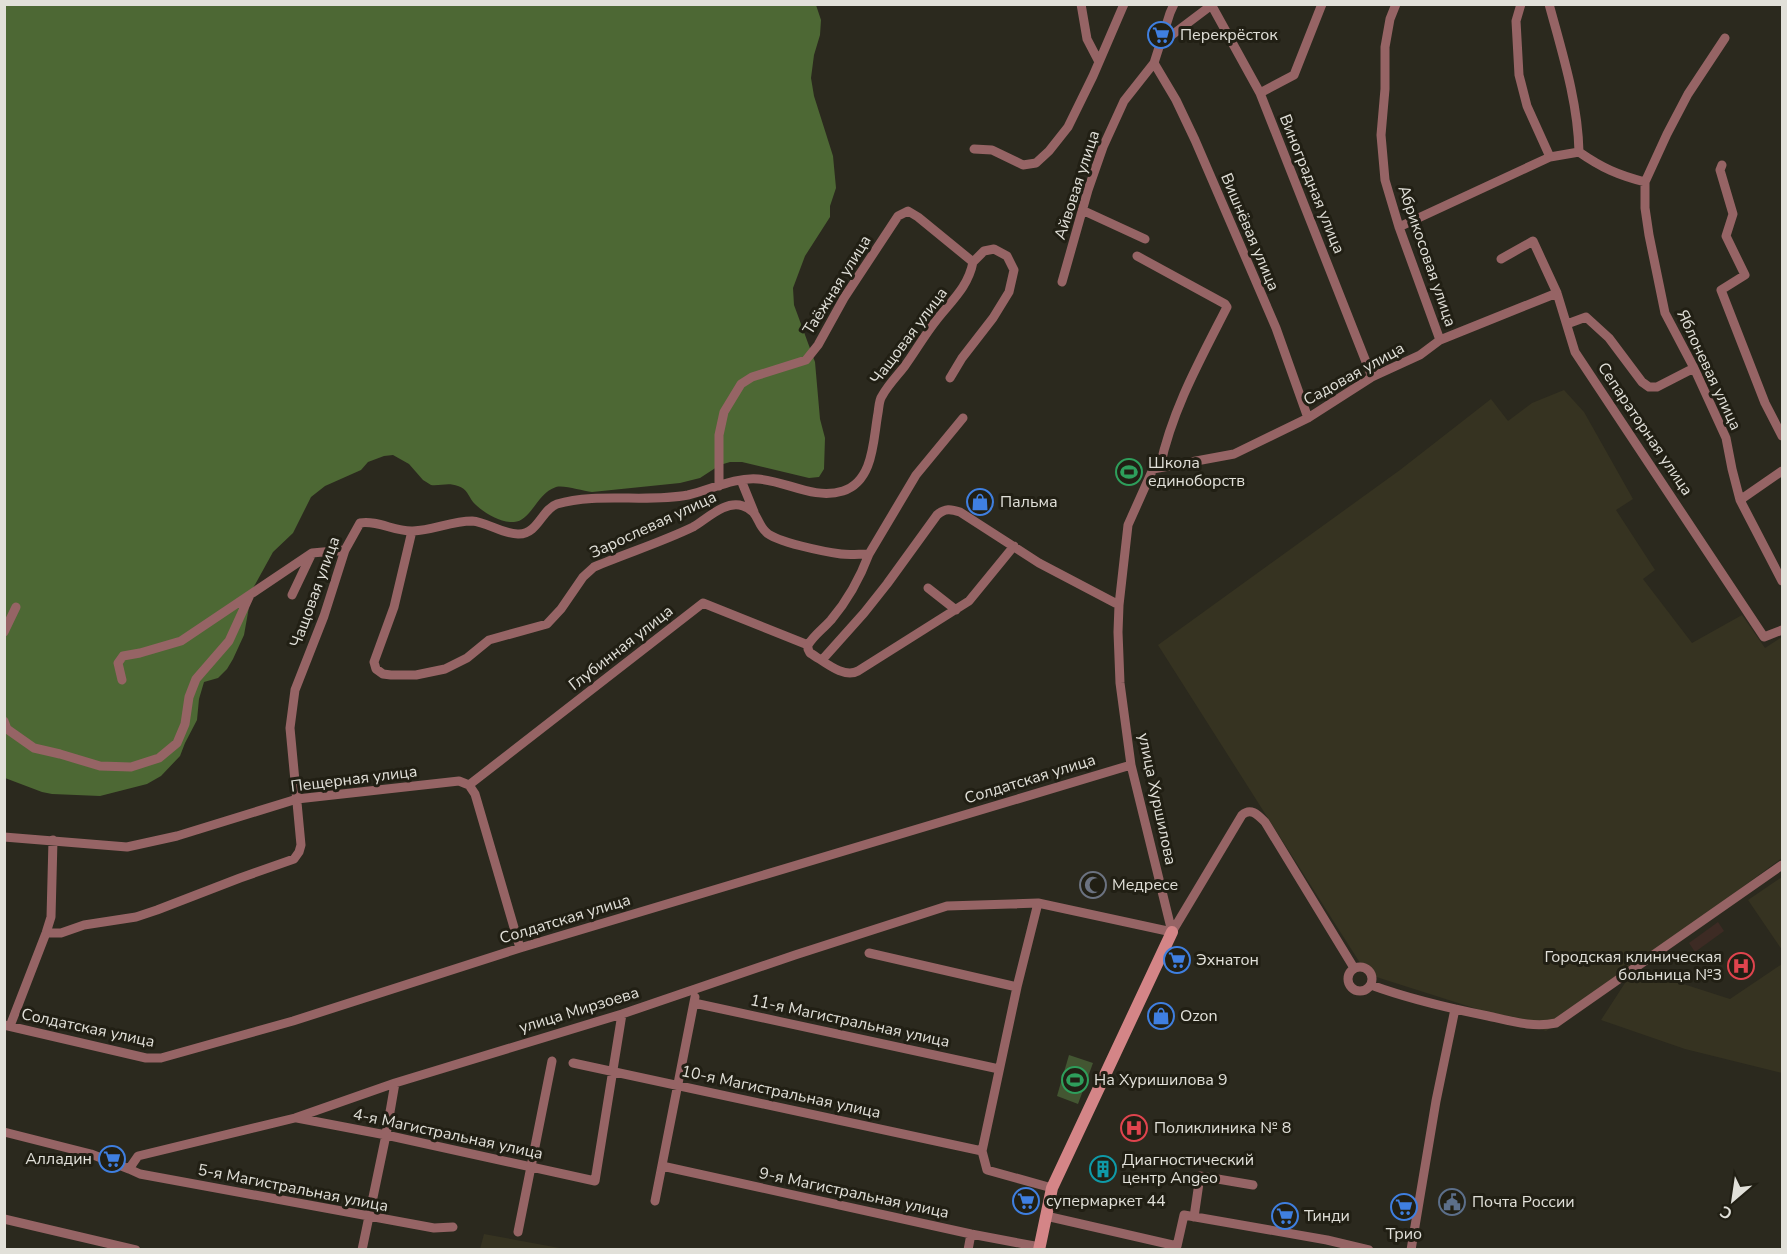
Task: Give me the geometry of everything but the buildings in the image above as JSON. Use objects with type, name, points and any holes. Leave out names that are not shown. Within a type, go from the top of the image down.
[{"type":"street","points":[[1081,4],[1087,39],[1099,62]]},
{"type":"street","points":[[974,149],[992,150],[1023,165],[1036,163],[1049,151],[1068,127],[1124,4]]},
{"type":"street","name":"Айвовая улица","points":[[1062,282],[1102,147],[1124,101],[1154,63],[1174,4]]},
{"type":"street","points":[[1260,93],[1294,75],[1322,4]]},
{"type":"street","name":"Абрикосовая улица","points":[[1396,4],[1390,19],[1385,47],[1385,89],[1381,135],[1385,180],[1399,227],[1440,340]]},
{"type":"street","points":[[1521,4],[1516,21],[1520,75],[1527,106],[1550,157]]},
{"type":"street","points":[[1549,4],[1565,63],[1579,132],[1579,152]]},
{"type":"street","points":[[1160,44],[1212,5]]},
{"type":"street","name":"Виноградная улица","points":[[1212,5],[1260,93],[1372,377]]},
{"type":"street","name":"Яблоневая улица","points":[[1725,38],[1688,94],[1666,134],[1645,182],[1645,208],[1665,313],[1694,368],[1726,438],[1740,500],[1782,581]]},
{"type":"street","name":"Вишнёвая улица","points":[[1154,63],[1176,100],[1195,140],[1276,328],[1308,418]]},
{"type":"street","points":[[1399,227],[1550,157],[1579,152],[1598,165],[1621,176],[1645,182]]},
{"type":"street","points":[[1722,165],[1720,170],[1733,214],[1726,236],[1745,275],[1720,290],[1765,403],[1782,436]]},
{"type":"street","points":[[1082,210],[1145,239]]},
{"type":"street","name":"Таёжная улица","points":[[719,486],[719,435],[724,412],[741,384],[752,377],[806,360],[818,345],[844,298],[898,216],[908,211],[918,217],[974,262]]},
{"type":"street","name":"Сепараторная улица","points":[[1501,259],[1533,241],[1557,292],[1575,352],[1764,638],[1782,630]]},
{"type":"street","points":[[950,378],[962,358],[993,318],[1008,292],[1014,270],[1007,256],[994,249],[984,251],[974,262]]},
{"type":"street","points":[[1137,256],[1227,307],[1186,389],[1166,438],[1160,467]]},
{"type":"street","name":"Чащовая улица","points":[[46,933],[61,933],[84,925],[136,917],[294,859],[301,845],[290,728],[295,690],[324,616],[345,550],[360,524],[368,522],[412,531],[472,521],[519,535],[529,532],[555,505],[588,499],[634,499],[686,495],[741,480],[759,479],[820,493],[842,491],[855,484],[863,476],[871,455],[880,397],[935,322],[961,292],[971,275],[974,262]]},
{"type":"street","name":"Садовая улица","points":[[1160,467],[1234,454],[1308,418],[1372,377],[1420,355],[1440,340],[1557,292]]},
{"type":"street","points":[[1567,324],[1586,317],[1609,338],[1648,387],[1657,387],[1694,368]]},
{"type":"street","points":[[963,418],[916,475],[868,554],[863,571],[845,601],[808,645],[810,653],[845,673],[852,674],[969,601],[1014,546]]},
{"type":"street","name":"улица Хуршилова","points":[[1160,467],[1153,469],[1128,525],[1118,632],[1120,683],[1131,765],[1172,932]]},
{"type":"street","points":[[1740,500],[1782,471]]},
{"type":"street","points":[[741,480],[754,512],[764,531],[771,537],[841,554],[868,554]]},
{"type":"street","name":"Зарослевая улица","points":[[412,531],[394,607],[374,662],[376,669],[383,674],[416,675],[445,669],[467,658],[489,640],[547,624],[561,609],[583,577],[594,567],[694,526],[715,512],[731,506],[741,505],[754,512]]},
{"type":"street","points":[[822,660],[864,613],[943,510],[952,509],[960,512],[1039,563],[1119,605]]},
{"type":"street","points":[[122,680],[118,663],[123,656],[181,641],[312,553],[345,550]]},
{"type":"street","points":[[292,595],[312,553]]},
{"type":"street","points":[[928,588],[956,610]]},
{"type":"street","points":[[4,721],[7,729],[34,748],[100,766],[131,766],[159,758],[177,743],[185,724],[189,697],[196,679],[230,640],[250,595]]},
{"type":"street","name":"Глубинная улица","points":[[469,785],[703,603],[808,645]]},
{"type":"street","points":[[4,632],[16,607]]},
{"type":"street","name":"Солдатская улица","points":[[7,1026],[146,1058],[161,1058],[293,1021],[520,948],[1131,765]]},
{"type":"street","name":"Пещерная улица","points":[[4,837],[127,847],[177,836],[297,799],[459,781],[469,785]]},
{"type":"street","points":[[469,785],[475,794],[520,948]]},
{"type":"street","points":[[1039,1248],[1052,1188],[1172,932],[1242,815],[1246,812],[1251,811],[1258,814],[1265,822],[1354,968]]},
{"type":"street","points":[[7,1026],[51,917],[53,840]]},
{"type":"street","points":[[1371,985],[1455,1009],[1525,1024],[1542,1026],[1556,1023],[1782,865]]},
{"type":"street","points":[[1038,903],[1017,987],[982,1151],[987,1170],[1052,1188]]},
{"type":"street","name":"улица Мирзоева","points":[[129,1169],[138,1156],[295,1118],[395,1083],[622,1014],[947,906],[1038,903],[1172,932]]},
{"type":"street","points":[[869,953],[1017,987]]},
{"type":"street","points":[[1363,967],[1370,972],[1371,985],[1368,988],[1359,991],[1351,987],[1348,978],[1354,968],[1363,967]]},
{"type":"street","points":[[655,1201],[697,988]]},
{"type":"street","name":"11-я Магистральная улица","points":[[694,1003],[999,1069]]},
{"type":"street","points":[[1411,1250],[1433,1118],[1455,1009]]},
{"type":"street","points":[[613,1071],[622,1014]]},
{"type":"street","points":[[518,1233],[552,1062]]},
{"type":"street","name":"10-я Магистральная улица","points":[[573,1063],[982,1151]]},
{"type":"street","name":"4-я Магистральная улица","points":[[295,1118],[386,1135],[595,1181],[613,1071]]},
{"type":"street","points":[[362,1250],[395,1083]]},
{"type":"street","points":[[4,1132],[92,1155],[129,1169]]},
{"type":"street","name":"9-я Магистральная улица","points":[[662,1166],[1039,1248]]},
{"type":"street","name":"5-я Магистральная улица","points":[[129,1169],[140,1174],[369,1217],[434,1228],[453,1227]]},
{"type":"street","points":[[1194,1217],[1200,1176],[1253,1185]]},
{"type":"street","points":[[1046,1216],[1177,1246],[1184,1215],[1325,1245],[1369,1250]]},
{"type":"street","points":[[4,1219],[136,1250]]},
{"type":"street","points":[[968,1250],[971,1234]]},
{"type":"shaded area","points":[[1564,390],[1584,412],[1633,499],[1616,510],[1655,570],[1643,579],[1692,643],[1742,615],[1765,648],[1782,637],[1782,858],[1546,1031],[1367,974],[1158,645],[1400,470],[1491,399],[1508,421],[1532,403]]},
{"type":"shaded area","points":[[1782,877],[1782,950],[1748,900]]},
{"type":"shaded area","points":[[1718,922],[1724,931],[1695,952],[1689,943]]},
{"type":"shaded area","points":[[1782,964],[1782,1073],[1685,1049],[1601,1020],[1625,983],[1643,971],[1730,999]]},
{"type":"shaded area","points":[[484,1234],[565,1249],[480,1249]]},
{"type":"green space","points":[[5,5],[816,5],[821,20],[820,35],[811,78],[814,96],[833,156],[836,188],[830,206],[830,217],[805,256],[793,288],[794,305],[815,362],[820,419],[825,438],[824,469],[819,477],[809,478],[742,462],[730,462],[720,465],[700,478],[680,483],[592,492],[556,487],[549,490],[525,517],[509,522],[486,513],[461,487],[451,484],[431,485],[423,480],[409,464],[393,455],[368,462],[361,470],[325,486],[311,497],[293,533],[273,552],[252,590],[244,635],[233,659],[218,678],[204,682],[199,699],[197,720],[180,756],[161,776],[147,784],[100,796],[52,794],[5,778]]},
{"type":"green space","name":"На Хуришилова 9","points":[[1069,1055],[1093,1063],[1078,1104],[1057,1096]]},
{"type":"place","name":"Перекрёсток","points":[[1161,35]]},
{"type":"place","name":"Школа единоборств","points":[[1129,472]]},
{"type":"place","name":"Пальма","points":[[980,502]]},
{"type":"place","name":"Медресе","points":[[1093,885]]},
{"type":"place","name":"Эхнатон","points":[[1177,960]]},
{"type":"place","name":"Городская клиническая больница №3","points":[[1741,966]]},
{"type":"place","name":"Ozon","points":[[1161,1016]]},
{"type":"place","name":"На Хуришилова 9","points":[[1075,1080]]},
{"type":"place","name":"Поликлиника № 8","points":[[1134,1128]]},
{"type":"place","name":"Алладин","points":[[112,1159]]},
{"type":"place","name":"Диагностический центр Angeo","points":[[1103,1169]]},
{"type":"place","name":"супермаркет 44","points":[[1026,1201]]},
{"type":"place","name":"Почта России","points":[[1452,1202]]},
{"type":"place","name":"Трио","points":[[1404,1207]]},
{"type":"place","name":"Тинди","points":[[1285,1216]]}]
